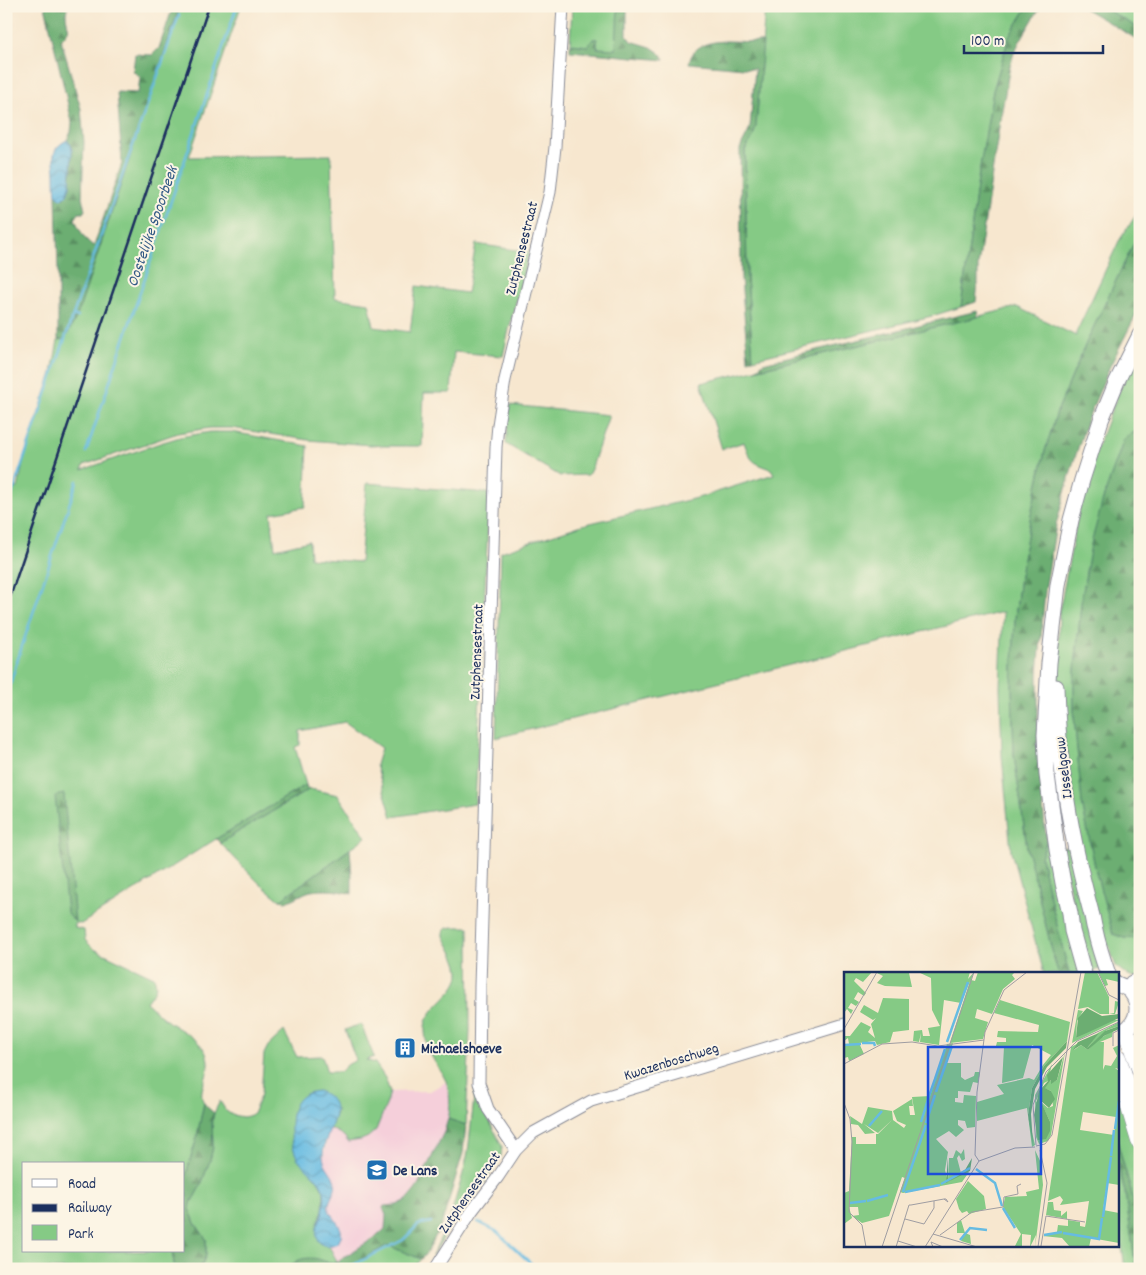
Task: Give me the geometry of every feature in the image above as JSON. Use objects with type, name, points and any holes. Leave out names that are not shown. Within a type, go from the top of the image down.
[{"type":"highway","points":[[1128,1034],[1140,1052]]},
{"type":"highway","points":[[1128,1034],[1140,1067]]},
{"type":"highway","points":[[1118,1061],[1126,1083],[1121,1084],[1140,1141]]},
{"type":"main road","name":"IJsselgouw","points":[[1083,972],[1072,931],[1057,850],[1047,775],[1046,697],[1058,585],[1071,520],[1087,460],[1101,420],[1117,381],[1140,335]]},
{"type":"main road","name":"IJsselgouw","points":[[1055,613],[1056,696],[1063,776],[1075,844],[1094,930],[1107,972]]},
{"type":"main road","name":"IJsselgouw","points":[[1070,913],[1089,972]]},
{"type":"main road","name":"IJsselgouw","points":[[1093,920],[1099,929],[1115,972]]},
{"type":"main road","points":[[1118,976],[1133,989],[1137,1003],[1138,1010],[1128,1034]]},
{"type":"street","name":"Zutphensestraat","points":[[435,1269],[472,1211],[516,1150],[488,1109],[479,1083],[480,986],[496,448],[505,380],[550,192],[555,147],[563,6]]},
{"type":"street","name":"Kwazenboschweg","points":[[516,1150],[534,1133],[591,1101],[844,1024]]},
{"type":"shaded area","name":"De Lans","points":[[446,1082],[450,1114],[444,1132],[416,1188],[407,1200],[397,1205],[384,1206],[386,1215],[385,1228],[376,1237],[342,1258],[338,1263],[329,1246],[338,1243],[342,1232],[329,1210],[329,1203],[336,1187],[335,1180],[323,1158],[330,1128],[390,1092],[430,1091]]},
{"type":"green space","points":[[45,6],[68,6],[66,15],[68,30],[61,40],[81,109],[84,142],[82,198],[85,210],[83,213],[79,213],[75,219],[80,231],[94,246],[122,163],[117,92],[138,93],[140,77],[133,71],[135,54],[152,55],[159,48],[173,6],[180,6],[77,316],[65,339],[58,340],[56,194],[63,199],[70,186],[72,151],[71,145],[67,140],[71,132],[72,122]]},
{"type":"green space","points":[[180,6],[241,6],[189,157],[331,155],[335,298],[369,303],[374,327],[410,332],[416,286],[467,293],[476,244],[529,252],[503,356],[454,352],[451,393],[424,393],[422,446],[384,446],[308,440],[232,428],[210,428],[178,433],[84,465],[82,470],[180,437],[210,432],[232,432],[308,446],[305,507],[271,513],[275,549],[309,541],[310,558],[360,562],[367,483],[488,493],[475,804],[392,817],[376,765],[381,748],[345,722],[300,731],[300,745],[295,747],[306,785],[81,924],[75,923],[75,928],[84,930],[85,940],[94,949],[154,977],[156,988],[146,1002],[163,1018],[194,1039],[205,1051],[208,1071],[202,1089],[204,1103],[196,1141],[185,1178],[185,1162],[22,1162],[22,1252],[172,1252],[175,1269],[6,1269],[6,490],[18,488],[25,454],[52,373],[58,340],[65,339],[77,316]]},
{"type":"green space","points":[[572,6],[618,6],[617,50],[597,48],[597,39],[593,39],[588,46],[570,44]]},
{"type":"green space","points":[[618,6],[627,6],[627,36],[631,41],[651,47],[661,54],[664,60],[570,51],[570,44],[588,46],[593,39],[597,39],[597,48],[616,49]]},
{"type":"green space","points":[[765,6],[1028,6],[1009,37],[993,91],[978,179],[961,307],[932,316],[753,359],[747,277],[745,150],[753,137],[757,115]]},
{"type":"green space","points":[[1028,6],[1041,6],[1020,41],[1010,66],[978,266],[976,302],[961,307],[978,179],[993,91],[1009,37]]},
{"type":"green space","points":[[1080,6],[1101,6],[1138,28],[1140,26],[1140,41]]},
{"type":"green space","points":[[1101,6],[1140,6],[1140,26],[1138,28]]},
{"type":"green space","points":[[726,41],[763,42],[756,127],[753,137],[745,150],[747,277],[753,359],[748,360],[741,278],[740,149],[750,127],[755,69],[689,63],[694,52],[703,45]]},
{"type":"green space","points":[[1140,209],[1140,234],[1087,341],[1057,412],[1045,451],[1031,514],[1020,576],[1015,619],[1012,687],[1014,755],[1027,848],[1058,972],[1043,972],[1011,851],[1002,756],[1000,687],[1003,612],[496,738],[501,552],[582,525],[701,497],[774,474],[771,469],[753,460],[748,454],[744,442],[722,449],[701,383],[1017,307],[1076,336],[1119,241]]},
{"type":"green space","points":[[1140,234],[1140,307],[1110,366],[1086,423],[1056,525],[1045,591],[1038,674],[1038,752],[1047,839],[1041,857],[1069,972],[1058,972],[1027,848],[1014,755],[1012,687],[1015,619],[1020,576],[1031,514],[1045,451],[1057,412],[1087,341]]},
{"type":"green space","points":[[977,311],[978,317],[755,370],[763,363]]},
{"type":"green space","points":[[1140,346],[1140,428],[1124,440],[1104,496],[1086,571],[1074,682],[1074,716],[1082,803],[1097,876],[1113,934],[1124,938],[1140,939],[1140,978],[1127,974],[1116,966],[1089,894],[1060,731],[1058,673],[1059,613],[1085,478],[1119,391]]},
{"type":"green space","points":[[510,405],[609,415],[588,475],[560,476],[506,444]]},
{"type":"green space","points":[[1140,428],[1140,939],[1124,938],[1113,934],[1097,876],[1082,803],[1074,716],[1074,682],[1081,603],[1091,544],[1104,496],[1124,439]]},
{"type":"green space","points":[[306,785],[310,789],[220,843],[216,839]]},
{"type":"green space","points":[[310,789],[338,795],[366,837],[280,900],[259,883],[220,843]]},
{"type":"green space","points":[[64,794],[75,922],[67,913],[55,796]]},
{"type":"green space","points":[[1048,839],[1081,972],[1069,972],[1041,856]]},
{"type":"green space","points":[[1068,847],[1102,968],[1093,971],[1078,929],[1061,848]]},
{"type":"green space","points":[[350,849],[352,894],[332,890],[316,890],[288,901],[280,900]]},
{"type":"green space","points":[[469,927],[470,1030],[466,1125],[448,1119],[450,1105],[447,1085],[434,1062],[425,1032],[426,1022],[430,1015],[453,989],[459,975],[456,960],[444,936],[444,931],[447,928]]},
{"type":"green space","points":[[361,1024],[374,1057],[366,1060],[375,1063],[385,1078],[390,1092],[376,1130],[361,1140],[348,1142],[344,1136],[330,1128],[337,1110],[291,1137],[299,1159],[317,1179],[324,1191],[323,1210],[317,1226],[321,1243],[329,1246],[338,1263],[329,1263],[317,1259],[292,1265],[290,1269],[200,1269],[206,1255],[206,1239],[195,1223],[190,1210],[191,1203],[201,1185],[210,1160],[213,1147],[212,1122],[220,1101],[226,1111],[232,1115],[243,1117],[253,1114],[261,1094],[264,1054],[268,1046],[284,1031],[297,1057],[322,1056],[327,1072],[340,1072],[356,1060],[345,1030]]},
{"type":"green space","points":[[1118,1087],[1140,1159],[1140,1229],[1118,1145]]},
{"type":"green space","points":[[475,1089],[502,1146],[501,1156],[483,1185],[457,1216],[432,1256],[450,1218],[464,1170],[468,1152]]},
{"type":"green space","points":[[204,1103],[214,1113],[212,1122],[213,1147],[201,1185],[191,1203],[190,1210],[195,1223],[206,1239],[206,1255],[200,1269],[175,1269],[172,1252],[185,1252],[185,1178],[196,1141]]},
{"type":"green space","points":[[448,1119],[466,1125],[463,1153],[442,1223],[428,1251],[421,1259],[387,1245],[348,1269],[290,1269],[298,1260],[306,1258],[338,1263],[342,1258],[376,1237],[385,1229],[386,1215],[384,1206],[397,1205],[407,1200],[416,1189],[444,1132]]},
{"type":"green space","points":[[1118,1145],[1140,1229],[1140,1269],[1136,1269],[1125,1192],[1118,1165]]},
{"type":"green space","points":[[1118,1165],[1125,1192],[1136,1269],[1125,1269],[1118,1217]]},
{"type":"green space","points":[[387,1245],[421,1259],[412,1269],[348,1269]]},
{"type":"water","points":[[67,140],[71,145],[72,151],[70,186],[67,195],[61,199],[56,194],[54,154],[55,150]]},
{"type":"water","points":[[318,1091],[329,1097],[334,1104],[335,1111],[334,1120],[324,1147],[323,1157],[335,1181],[334,1192],[329,1203],[329,1211],[340,1226],[341,1235],[338,1243],[329,1246],[320,1243],[316,1234],[325,1195],[317,1178],[298,1159],[291,1133],[293,1109],[296,1103],[304,1095]]},
{"type":"waterway","name":"Oostelijke Spoorbeek","points":[[86,452],[237,6]]},
{"type":"waterway","points":[[73,315],[179,15]]},
{"type":"waterway","points":[[6,492],[13,491],[73,315],[78,317]]},
{"type":"waterway","name":"Oostelijke Spoorbeek","points":[[6,697],[77,481]]},
{"type":"waterway","points":[[6,512],[13,491]]},
{"type":"waterway","points":[[345,1269],[403,1240],[418,1225],[431,1222]]},
{"type":"waterway","points":[[478,1222],[496,1231],[537,1269]]},
{"type":"railway","points":[[6,609],[209,6]]},
{"type":"place","name":"Michaelshoeve","points":[[405,1048]]},
{"type":"place","name":"De Lans","points":[[377,1170]]}]
